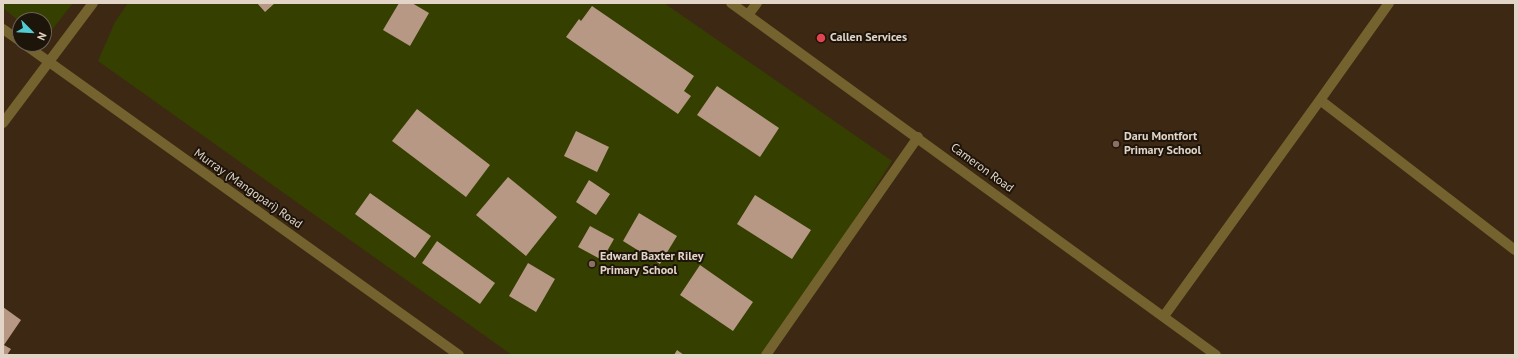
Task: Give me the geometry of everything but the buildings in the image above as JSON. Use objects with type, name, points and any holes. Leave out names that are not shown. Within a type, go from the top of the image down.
[{"type":"street","points":[[3,122],[93,3]]},
{"type":"street","name":"Cameron Road","points":[[732,3],[1216,355]]},
{"type":"street","points":[[748,14],[757,3]]},
{"type":"street","points":[[1164,316],[1389,3]]},
{"type":"street","points":[[3,29],[12,35]]},
{"type":"street","name":"Murray (Mangopari) Road","points":[[35,52],[458,355]]},
{"type":"street","points":[[1320,100],[1515,250]]},
{"type":"street","points":[[766,355],[918,137]]},
{"type":"green space","points":[[3,3],[73,3],[52,30],[52,12],[12,12],[12,15],[3,8]]},
{"type":"green space","name":"Edward Baxter Riley Primary School","points":[[128,3],[664,3],[892,161],[769,355],[512,355],[98,61],[115,22]]},
{"type":"place","name":"Callen Services","points":[[821,38]]},
{"type":"place","name":"Daru Montfort Primary School","points":[[1116,144]]},
{"type":"place","name":"Edward Baxter Riley Primary School","points":[[592,264]]}]
